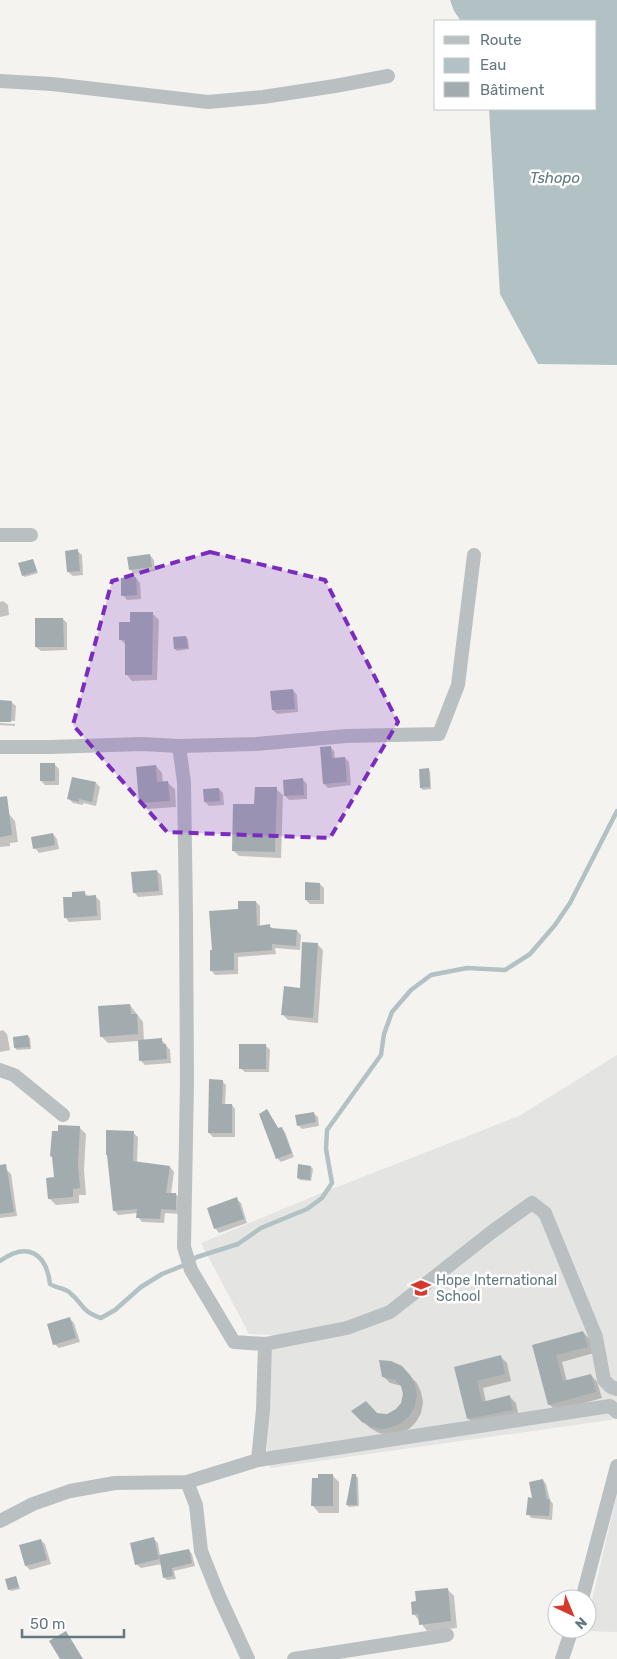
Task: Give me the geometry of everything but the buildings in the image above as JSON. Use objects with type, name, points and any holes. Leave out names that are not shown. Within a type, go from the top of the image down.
[{"type":"street","points":[[0,81],[52,84],[208,102],[281,94],[388,76]]},
{"type":"street","points":[[0,535],[31,535]]},
{"type":"street","points":[[0,747],[256,744],[346,736],[438,734],[458,685],[474,555]]},
{"type":"street","points":[[179,746],[184,782],[186,914],[187,1082],[184,1247],[191,1270],[234,1342],[265,1344],[348,1328],[390,1312],[493,1231],[532,1203],[545,1213],[596,1337],[604,1380],[611,1387],[617,1389]]},
{"type":"street","points":[[0,1070],[14,1075],[62,1116]]},
{"type":"street","points":[[258,1460],[263,1410],[265,1344]]},
{"type":"street","points":[[0,1521],[33,1504],[70,1491],[115,1483],[187,1482],[258,1460],[610,1406],[617,1412]]},
{"type":"street","points":[[585,1589],[617,1466]]},
{"type":"street","points":[[187,1482],[196,1505],[201,1551],[248,1659]]},
{"type":"street","points":[[294,1659],[447,1635]]},
{"type":"street","points":[[562,1659],[569,1639]]},
{"type":"highlighted area","points":[[210,552],[325,580],[398,722],[330,838],[167,832],[73,725],[112,581]]},
{"type":"shaded area","name":"Hope International School","points":[[617,1055],[617,1419],[270,1468],[267,1449],[271,1335],[249,1334],[201,1243],[319,1194],[519,1116]]},
{"type":"shaded area","points":[[617,1494],[617,1632],[597,1631],[597,1589],[595,1589]]},
{"type":"water","name":"Tshopo","points":[[450,0],[617,0],[617,365],[538,364],[500,294],[489,110],[597,110],[597,20],[460,20]]},
{"type":"waterway","points":[[0,1261],[19,1252],[27,1251],[34,1253],[44,1264],[50,1284],[69,1292],[89,1313],[101,1318],[115,1310],[141,1287],[162,1274],[182,1266],[197,1257],[238,1244],[261,1228],[307,1209],[322,1198],[332,1183],[326,1149],[327,1130],[381,1055],[384,1034],[392,1012],[411,990],[431,975],[467,968],[505,970],[530,954],[555,925],[570,903],[617,811]]},
{"type":"place","name":"Hope International School","points":[[421,1288]]}]
